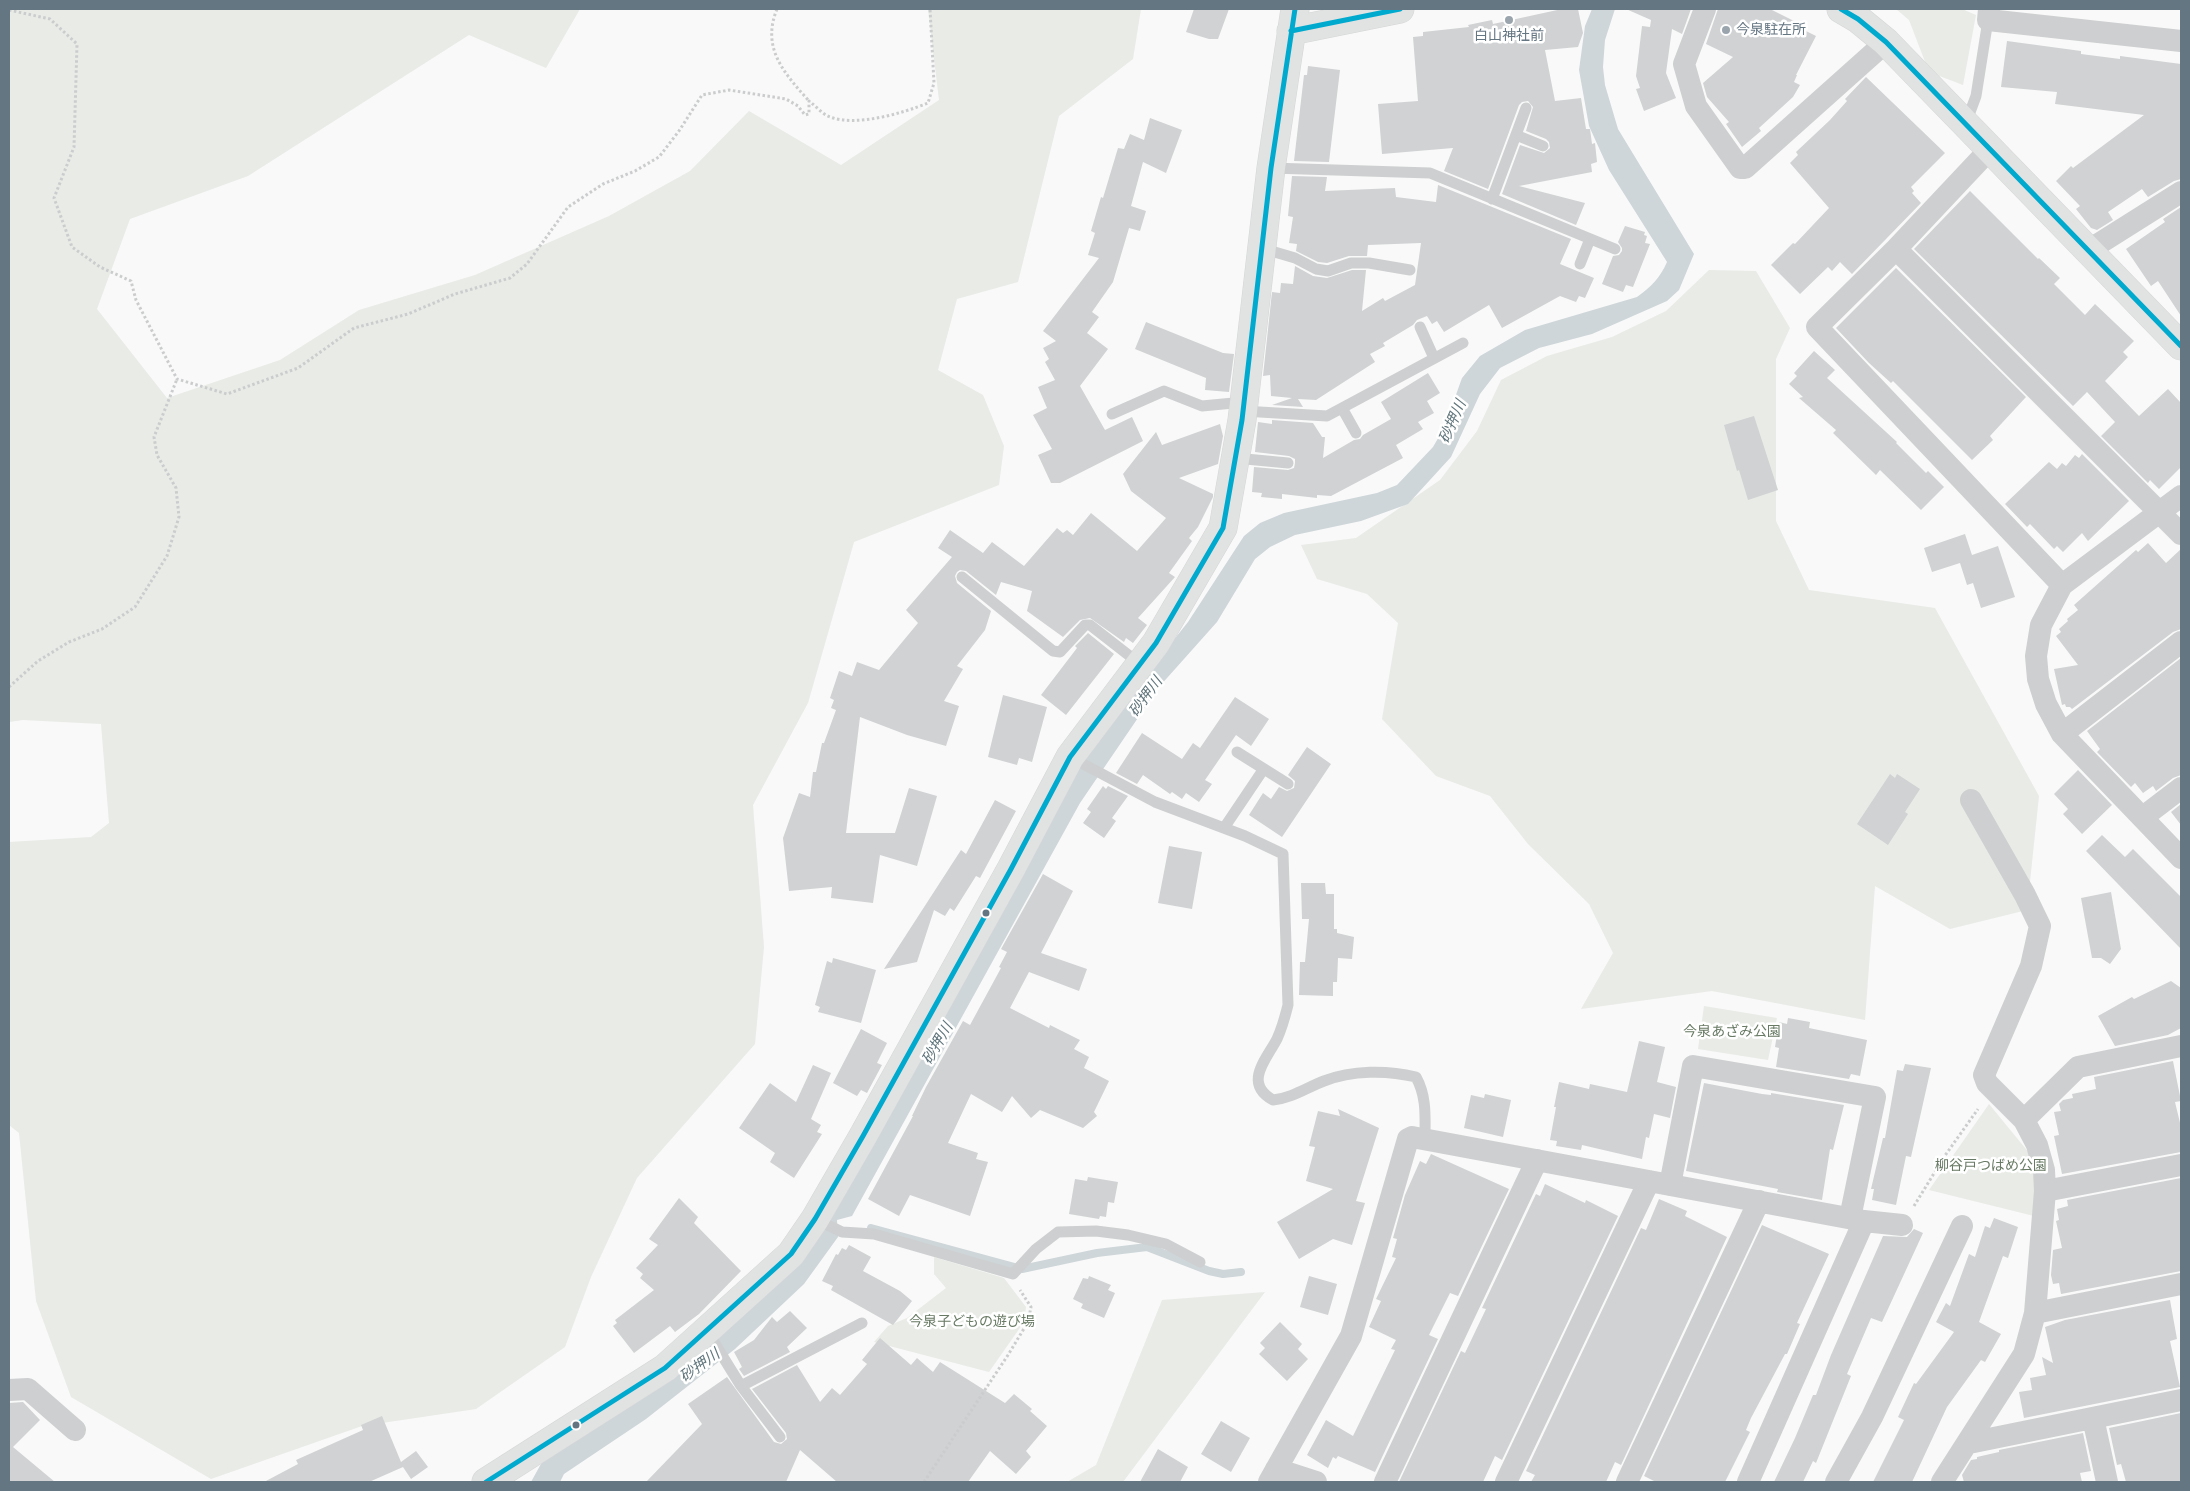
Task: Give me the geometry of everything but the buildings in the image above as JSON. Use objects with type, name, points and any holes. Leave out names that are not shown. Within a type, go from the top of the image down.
[{"type":"street","points":[[486,1482],[665,1368],[791,1254],[815,1219],[1011,869],[1070,757],[1156,643],[1223,528],[1244,406],[1271,168],[1293,20],[1400,9]]},
{"type":"street","points":[[1705,9],[1684,64],[1696,106],[1740,168],[1745,168],[1886,42]]},
{"type":"street","points":[[1841,9],[1858,19],[1886,42],[1991,148],[2181,346]]},
{"type":"street","points":[[1989,14],[2181,41]]},
{"type":"street","points":[[1991,148],[1896,248],[1817,327],[2062,585]]},
{"type":"street","points":[[2089,250],[2181,192]]},
{"type":"street","points":[[1896,248],[2181,534]]},
{"type":"street","points":[[2181,496],[2062,585],[2041,625],[2036,656],[2038,679],[2046,704],[2062,734],[2181,858]]},
{"type":"street","points":[[2062,734],[2181,642]]},
{"type":"street","points":[[2142,817],[2181,788]]},
{"type":"street","points":[[1942,1482],[1969,1443],[2024,1354],[2035,1313],[2045,1191],[2044,1170],[2037,1145],[2024,1120],[1987,1083],[1984,1075],[2030,966],[2040,926],[2025,895],[1971,800]]},
{"type":"street","points":[[2024,1120],[2078,1067],[2181,1046]]},
{"type":"street","points":[[1506,1482],[1660,1183],[1693,1066],[1875,1097],[1857,1220],[1748,1482]]},
{"type":"street","points":[[1316,1482],[1273,1476],[1351,1336],[1408,1139],[1412,1137],[1857,1220],[1902,1226]]},
{"type":"street","points":[[1386,1482],[1537,1160]]},
{"type":"street","points":[[2045,1191],[2181,1165]]},
{"type":"street","points":[[1626,1482],[1759,1201]]},
{"type":"street","points":[[1836,1482],[1872,1417],[1962,1226]]},
{"type":"street","points":[[2035,1313],[2181,1284]]},
{"type":"street","points":[[9,1390],[28,1389],[75,1430]]},
{"type":"street","points":[[1969,1443],[2181,1400]]},
{"type":"street","points":[[2093,1418],[2107,1482]]},
{"type":"lane","points":[[1966,124],[1976,96],[1989,14]]},
{"type":"lane","points":[[1492,199],[1526,108]]},
{"type":"lane","points":[[1516,135],[1543,146]]},
{"type":"lane","points":[[1271,168],[1430,173],[1614,249]]},
{"type":"lane","points":[[1580,264],[1590,239]]},
{"type":"lane","points":[[1261,248],[1295,258],[1316,269],[1328,271],[1351,263],[1369,263],[1410,270]]},
{"type":"lane","points":[[1420,327],[1434,358]]},
{"type":"lane","points":[[1112,414],[1164,390],[1202,406],[1244,406],[1327,416],[1463,343]]},
{"type":"lane","points":[[1342,408],[1356,433]]},
{"type":"lane","points":[[1235,458],[1288,464]]},
{"type":"lane","points":[[962,577],[1053,651],[1060,652],[1085,625],[1090,625],[1140,664]]},
{"type":"lane","points":[[1237,752],[1288,784]]},
{"type":"lane","points":[[1070,757],[1155,802],[1224,828],[1282,854],[1288,1005],[1285,1020],[1277,1039],[1259,1071],[1260,1089],[1265,1096],[1273,1100],[1290,1097],[1325,1080],[1349,1075],[1374,1072],[1416,1077],[1424,1091],[1426,1110],[1425,1139]]},
{"type":"lane","points":[[1224,828],[1263,770]]},
{"type":"lane","points":[[815,1219],[842,1232],[882,1236],[1013,1274],[1036,1248],[1058,1232],[1096,1231],[1128,1234],[1166,1244],[1200,1262]]},
{"type":"lane","points":[[741,1386],[862,1323]]},
{"type":"lane","points":[[706,1330],[741,1386],[780,1437]]},
{"type":"path","points":[[777,9],[772,24],[772,31],[778,60],[791,81],[809,101],[832,118],[846,120],[871,119],[928,103],[934,83],[930,9]]},
{"type":"path","points":[[9,10],[50,19],[77,44],[74,148],[54,198],[72,247],[100,267],[131,281],[136,300],[177,379],[227,394],[298,368],[354,328],[408,314],[455,294],[510,278],[527,264],[568,207],[603,184],[635,171],[659,156],[679,131],[702,95],[729,90],[786,98],[798,106],[805,115],[809,114],[809,101]]},
{"type":"path","points":[[9,687],[38,661],[69,642],[102,629],[135,607],[168,556],[179,517],[176,488],[156,455],[154,437],[177,379]]},
{"type":"path","points":[[1902,1226],[1944,1157],[1993,1089]]},
{"type":"path","points":[[924,1482],[986,1391],[1028,1322],[1031,1307],[1013,1274]]},
{"type":"green space","points":[[9,9],[580,9],[546,68],[469,35],[248,176],[130,219],[97,309],[167,398],[280,360],[359,310],[475,275],[609,216],[690,171],[749,111],[841,165],[939,100],[928,9],[1141,9],[1133,59],[1059,116],[1018,282],[957,299],[938,370],[983,395],[1004,446],[999,485],[854,542],[808,703],[753,805],[764,947],[755,1044],[637,1178],[591,1277],[565,1347],[476,1409],[362,1426],[211,1479],[71,1397],[36,1301],[19,1133],[9,1125],[9,842],[91,837],[109,823],[101,724],[23,720],[9,722]]},
{"type":"green space","points":[[1896,9],[1962,9],[1976,15],[1963,85],[1929,72],[1909,20]]},
{"type":"green space","points":[[1709,270],[1756,271],[1790,328],[1776,359],[1776,521],[1809,590],[1935,608],[2039,796],[2027,910],[1950,929],[1875,886],[1865,1020],[1712,991],[1581,1009],[1613,953],[1589,904],[1528,844],[1490,796],[1436,776],[1382,719],[1398,623],[1367,594],[1317,579],[1301,545],[1356,538],[1440,480],[1477,431],[1501,380],[1547,356],[1612,337],[1666,311]]},
{"type":"green space","name":"今泉あざみ公園","points":[[1704,1006],[1777,1018],[1768,1060],[1698,1049]]},
{"type":"green space","name":"柳谷戸つばめ公園","points":[[1989,1104],[2030,1154],[2038,1175],[2034,1216],[1929,1190]]},
{"type":"green space","name":"今泉子どもの遊び場","points":[[934,1257],[1004,1278],[1026,1307],[1024,1322],[989,1372],[874,1342],[888,1326],[907,1318],[946,1288],[934,1274]]},
{"type":"green space","points":[[1265,1292],[1123,1482],[1067,1482],[1096,1465],[1162,1300]]},
{"type":"water","name":"砂押川","points":[[1592,9],[1615,9],[1605,40],[1603,67],[1605,85],[1618,129],[1694,254],[1679,290],[1667,301],[1592,334],[1539,348],[1500,368],[1480,394],[1451,457],[1408,504],[1361,521],[1295,535],[1270,547],[1255,559],[1217,622],[1159,687],[1080,803],[852,1216],[837,1220],[838,1237],[804,1284],[735,1349],[646,1419],[564,1474],[560,1482],[531,1482],[542,1462],[786,1271],[1076,773],[1144,677],[1188,622],[1244,536],[1260,523],[1284,513],[1377,493],[1397,485],[1433,447],[1444,428],[1462,378],[1480,356],[1525,330],[1637,297],[1651,286],[1658,277],[1667,262],[1609,170],[1589,126],[1579,70],[1585,26]]},
{"type":"waterway","points":[[871,1228],[1022,1269],[1097,1253],[1147,1247],[1209,1271],[1223,1274],[1241,1272]]},
{"type":"transit line","points":[[486,1482],[665,1368],[791,1254],[815,1219],[863,1136],[1011,869],[1070,757],[1156,643],[1223,528],[1242,420],[1271,168],[1295,9]]},
{"type":"transit line","points":[[1291,31],[1400,9]]},
{"type":"transit line","points":[[1841,9],[1858,19],[1886,42],[2181,346]]},
{"type":"place","name":"白山神社前","points":[[1509,20]]},
{"type":"place","name":"今泉駐在所","points":[[1726,30]]}]
